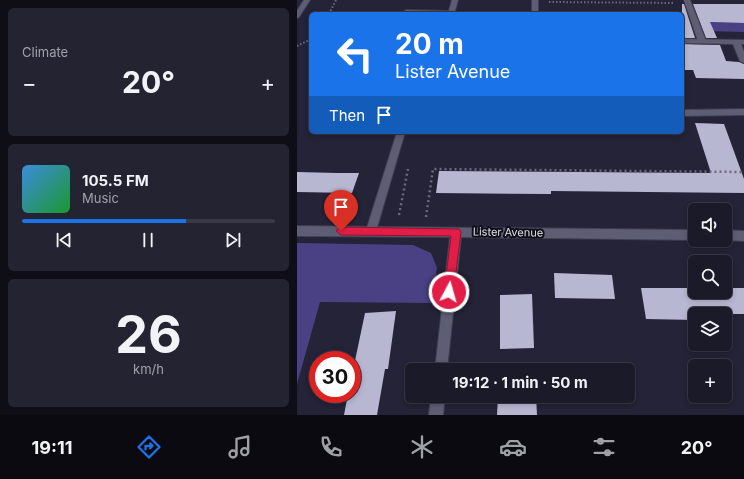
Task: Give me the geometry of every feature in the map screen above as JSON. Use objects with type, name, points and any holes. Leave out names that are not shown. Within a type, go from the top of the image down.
[{"type":"street","points":[[297,16],[307,0]]},
{"type":"street","points":[[406,12],[451,12],[455,0]]},
{"type":"street","points":[[535,1],[535,12]]},
{"type":"street","points":[[687,2],[702,41]]},
{"type":"street","points":[[684,41],[744,42]]},
{"type":"street","points":[[735,42],[744,61]]},
{"type":"street","points":[[684,113],[744,112]]},
{"type":"street","points":[[371,231],[400,134]]},
{"type":"street","name":"Lister Avenue","points":[[297,231],[688,235]]},
{"type":"street","points":[[442,363],[456,232]]},
{"type":"street","points":[[732,235],[744,236]]},
{"type":"street","points":[[436,415],[437,403]]},
{"type":"path","points":[[330,12],[336,0]]},
{"type":"path","points":[[535,1],[687,2]]},
{"type":"path","points":[[297,46],[309,40]]},
{"type":"path","points":[[396,231],[410,161]]},
{"type":"path","points":[[424,232],[433,169],[744,172]]},
{"type":"shaded area","points":[[708,22],[744,23],[744,32],[704,31]]},
{"type":"shaded area","points":[[297,243],[413,245],[431,253],[437,268],[431,303],[320,302],[297,384]]},
{"type":"building","points":[[682,4],[684,4],[695,38],[684,38],[684,12],[682,12]]},
{"type":"building","points":[[693,4],[744,4],[744,23],[710,22],[717,38],[706,38]]},
{"type":"building","points":[[684,44],[720,45],[726,61],[744,64],[744,79],[696,78],[693,70],[684,70]]},
{"type":"building","points":[[695,123],[724,124],[744,179],[744,193],[551,191],[551,194],[436,193],[439,171],[711,173]]},
{"type":"building","points":[[297,172],[359,173],[352,193],[297,192]]},
{"type":"building","points":[[554,273],[612,275],[615,299],[555,298]]},
{"type":"building","points":[[641,288],[688,288],[688,299],[732,299],[732,288],[744,288],[744,314],[732,314],[732,307],[688,307],[688,320],[646,319]]},
{"type":"building","points":[[532,294],[534,348],[500,349],[500,295]]},
{"type":"building","points":[[396,311],[388,369],[385,369],[377,415],[344,415],[346,403],[361,403],[361,351],[357,351],[365,313]]},
{"type":"building","points":[[498,403],[536,403],[537,415],[497,415]]},
{"type":"route","points":[[341,231],[456,232],[449,292]]}]
